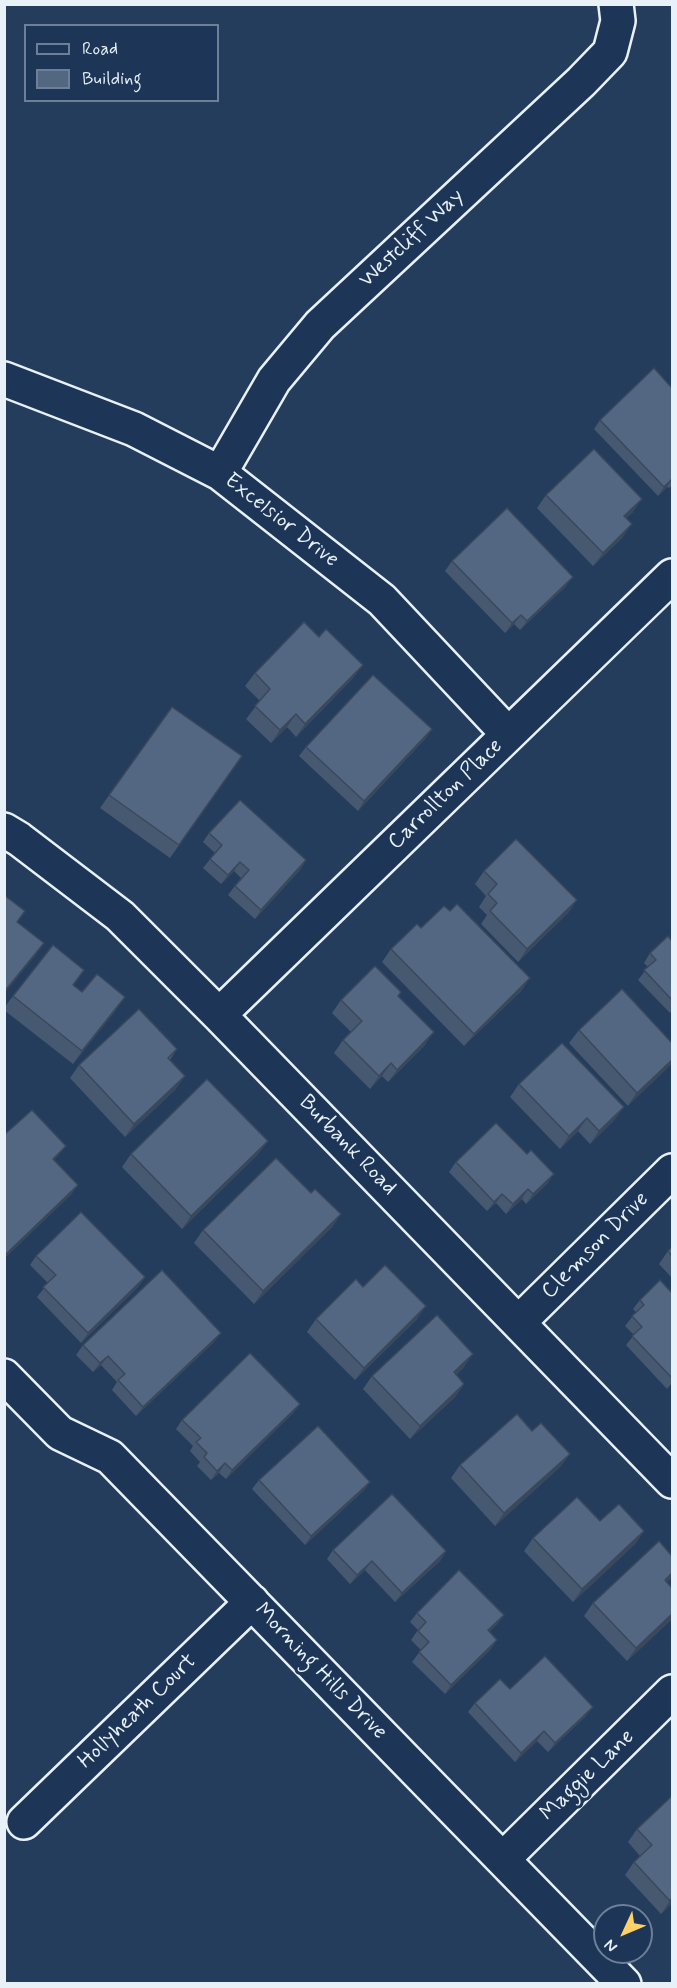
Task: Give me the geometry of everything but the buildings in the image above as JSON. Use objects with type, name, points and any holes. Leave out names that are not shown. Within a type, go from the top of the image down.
[{"type":"street","name":"Westcliff Way","points":[[220,472],[274,380],[320,325],[581,82],[610,52],[617,13]]},
{"type":"street","name":"Excelsior Drive","points":[[4,378],[134,429],[220,472],[382,600],[508,734]]},
{"type":"street","name":"Carrollton Place","points":[[219,1015],[672,576]]},
{"type":"street","name":"Burbank Road","points":[[4,830],[120,916],[672,1481]]},
{"type":"street","name":"Clemson Drive","points":[[519,1322],[672,1171]]},
{"type":"street","name":"Morning Hills Drive","points":[[4,1376],[60,1433],[110,1457],[624,1983]]},
{"type":"street","name":"Hollyheath Court","points":[[24,1822],[252,1602]]},
{"type":"street","name":"Maggie Lane","points":[[503,1859],[672,1692]]}]
